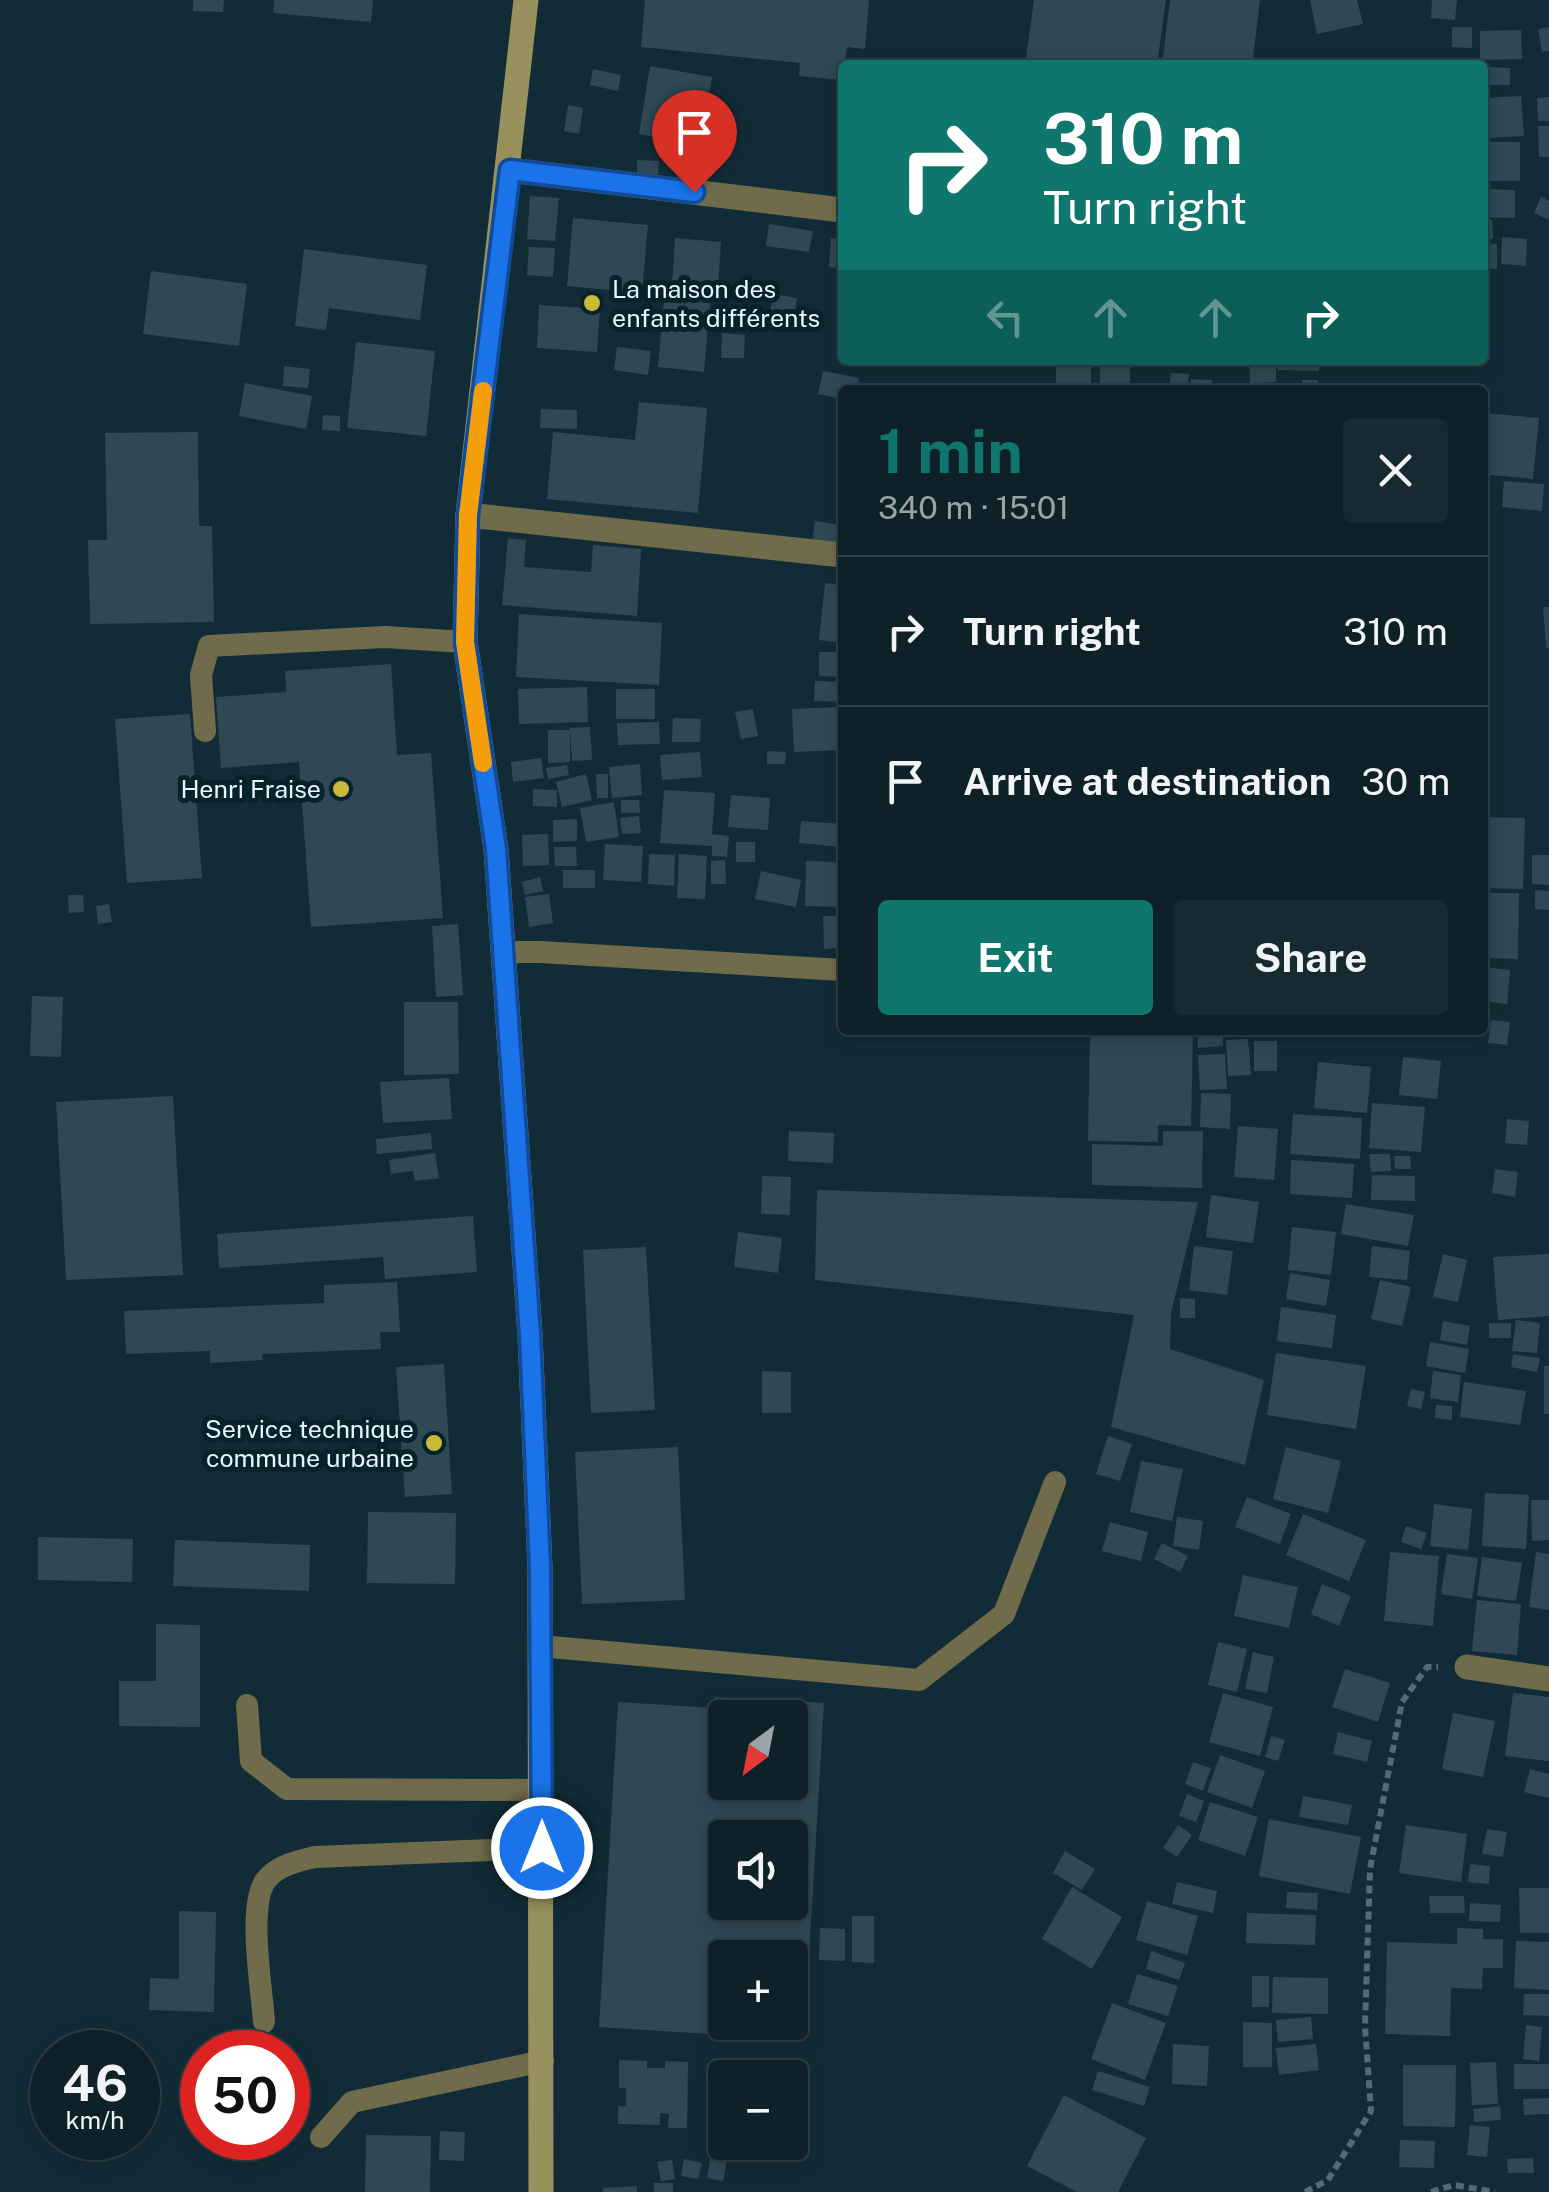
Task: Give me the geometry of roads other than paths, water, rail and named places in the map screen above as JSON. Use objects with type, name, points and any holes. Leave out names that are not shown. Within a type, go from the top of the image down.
[{"type":"main road","points":[[526,0],[510,170],[468,515],[465,642],[496,849],[530,1335],[542,1790],[541,2192]]},
{"type":"street","points":[[510,170],[838,210]]},
{"type":"street","points":[[468,515],[838,555]]},
{"type":"street","points":[[1467,1667],[1549,1678]]},
{"type":"lane","points":[[205,730],[201,675],[209,646],[385,637],[465,642]]},
{"type":"lane","points":[[503,952],[838,970]]},
{"type":"lane","points":[[540,1646],[919,1680],[1004,1614],[1055,1482]]},
{"type":"lane","points":[[247,1705],[251,1760],[287,1789],[542,1790]]},
{"type":"lane","points":[[264,2022],[257,1912],[264,1881],[286,1864],[315,1857],[542,1848]]},
{"type":"lane","points":[[321,2137],[352,2102],[543,2061]]},
{"type":"place","name":"La maison des enfants différents","points":[[592,303]]},
{"type":"place","name":"Henri Fraise","points":[[341,789]]},
{"type":"place","name":"Service technique commune urbaine","points":[[434,1443]]}]
